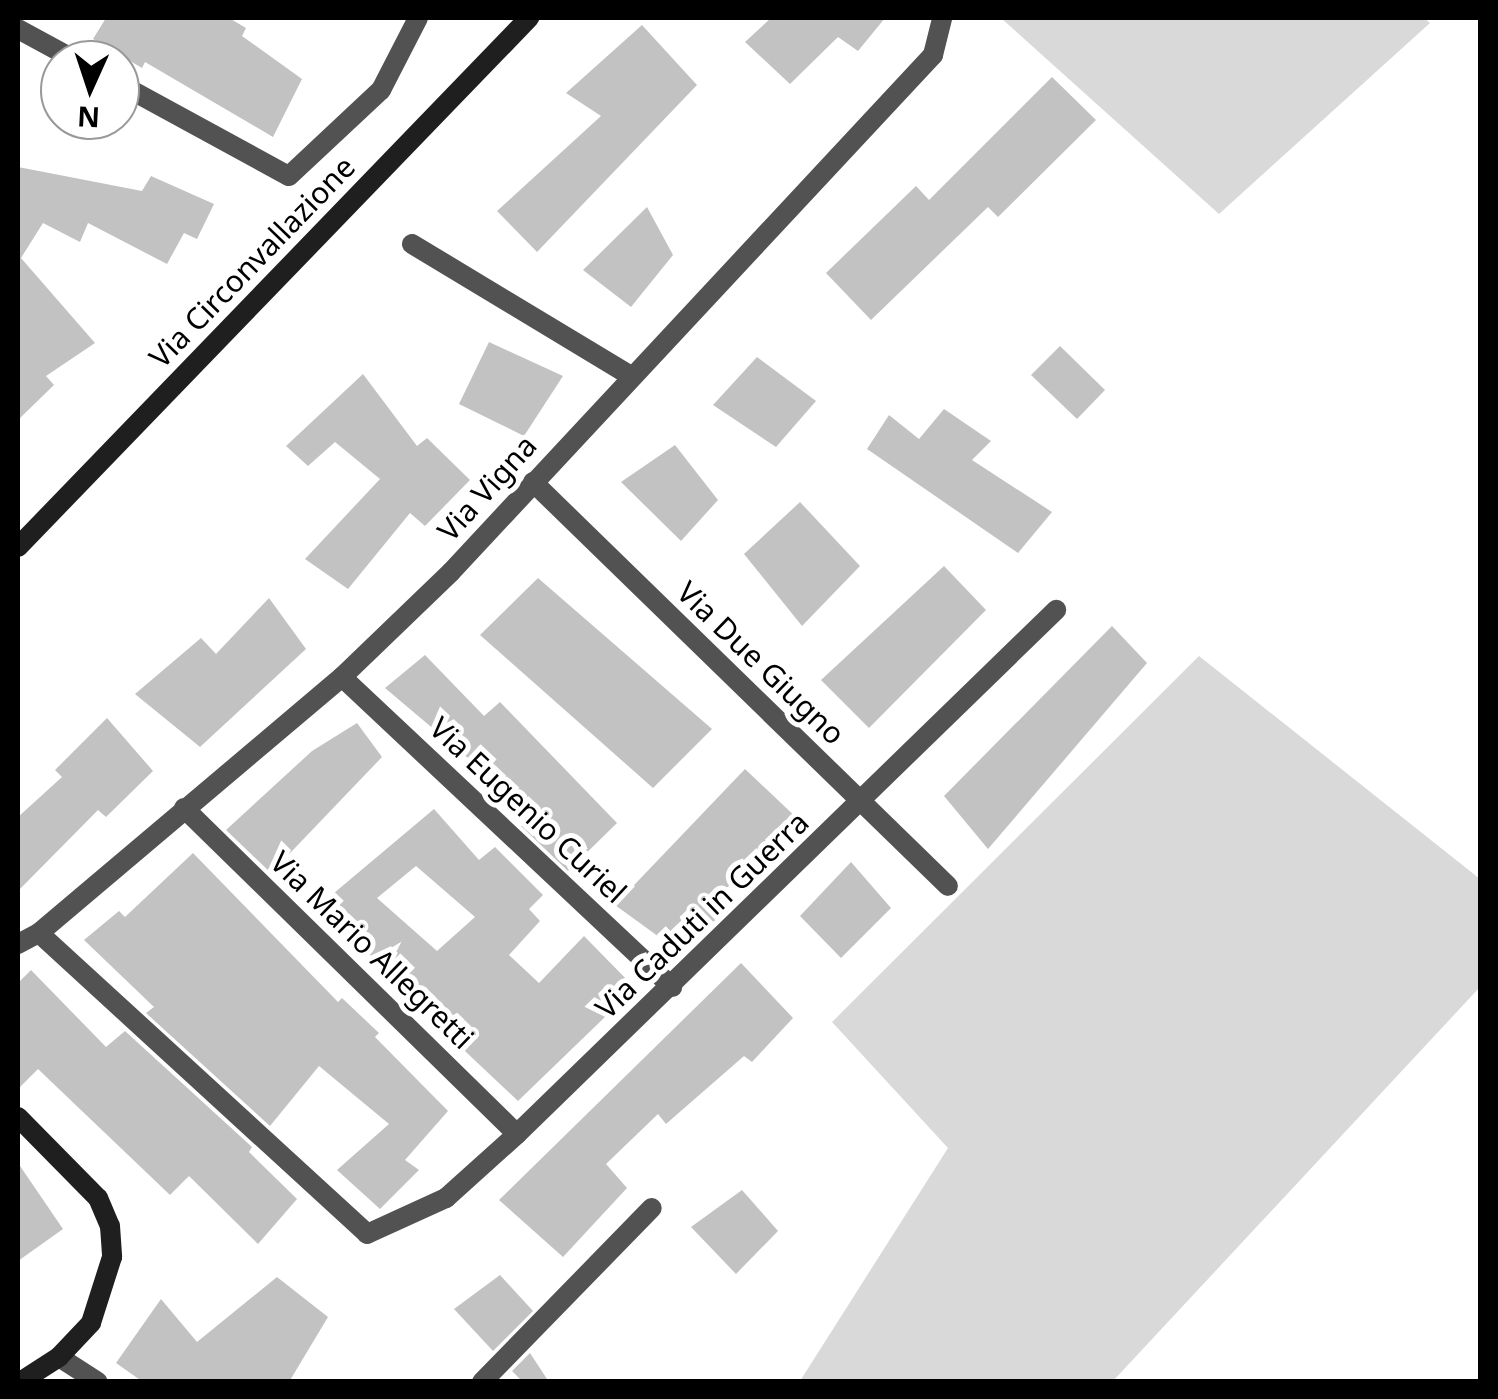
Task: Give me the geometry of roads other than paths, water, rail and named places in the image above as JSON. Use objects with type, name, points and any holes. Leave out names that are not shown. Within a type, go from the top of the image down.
[{"type":"main road","name":"Via Circonvallazione","points":[[18,547],[528,18]]},
{"type":"main road","points":[[18,1117],[98,1198],[110,1226],[107,1288],[92,1323],[58,1357],[20,1382]]},
{"type":"street","points":[[140,95],[289,176],[380,90],[418,18]]},
{"type":"street","name":"Via Vigna","points":[[18,944],[39,933],[342,677],[533,482],[629,375],[933,55],[942,18]]},
{"type":"street","points":[[18,29],[40,41]]},
{"type":"street","points":[[412,244],[629,375]]},
{"type":"street","name":"Via Due Giugno","points":[[533,482],[948,886]]},
{"type":"street","name":"Via Caduti in Guerra","points":[[39,933],[367,1234],[446,1198],[862,803],[1056,610]]},
{"type":"street","name":"Via Eugenio Curiel","points":[[342,677],[672,986]]},
{"type":"street","name":"Via Mario Allegretti","points":[[184,808],[516,1134]]},
{"type":"street","points":[[482,1382],[652,1208]]},
{"type":"street","points":[[58,1357],[98,1382]]}]
